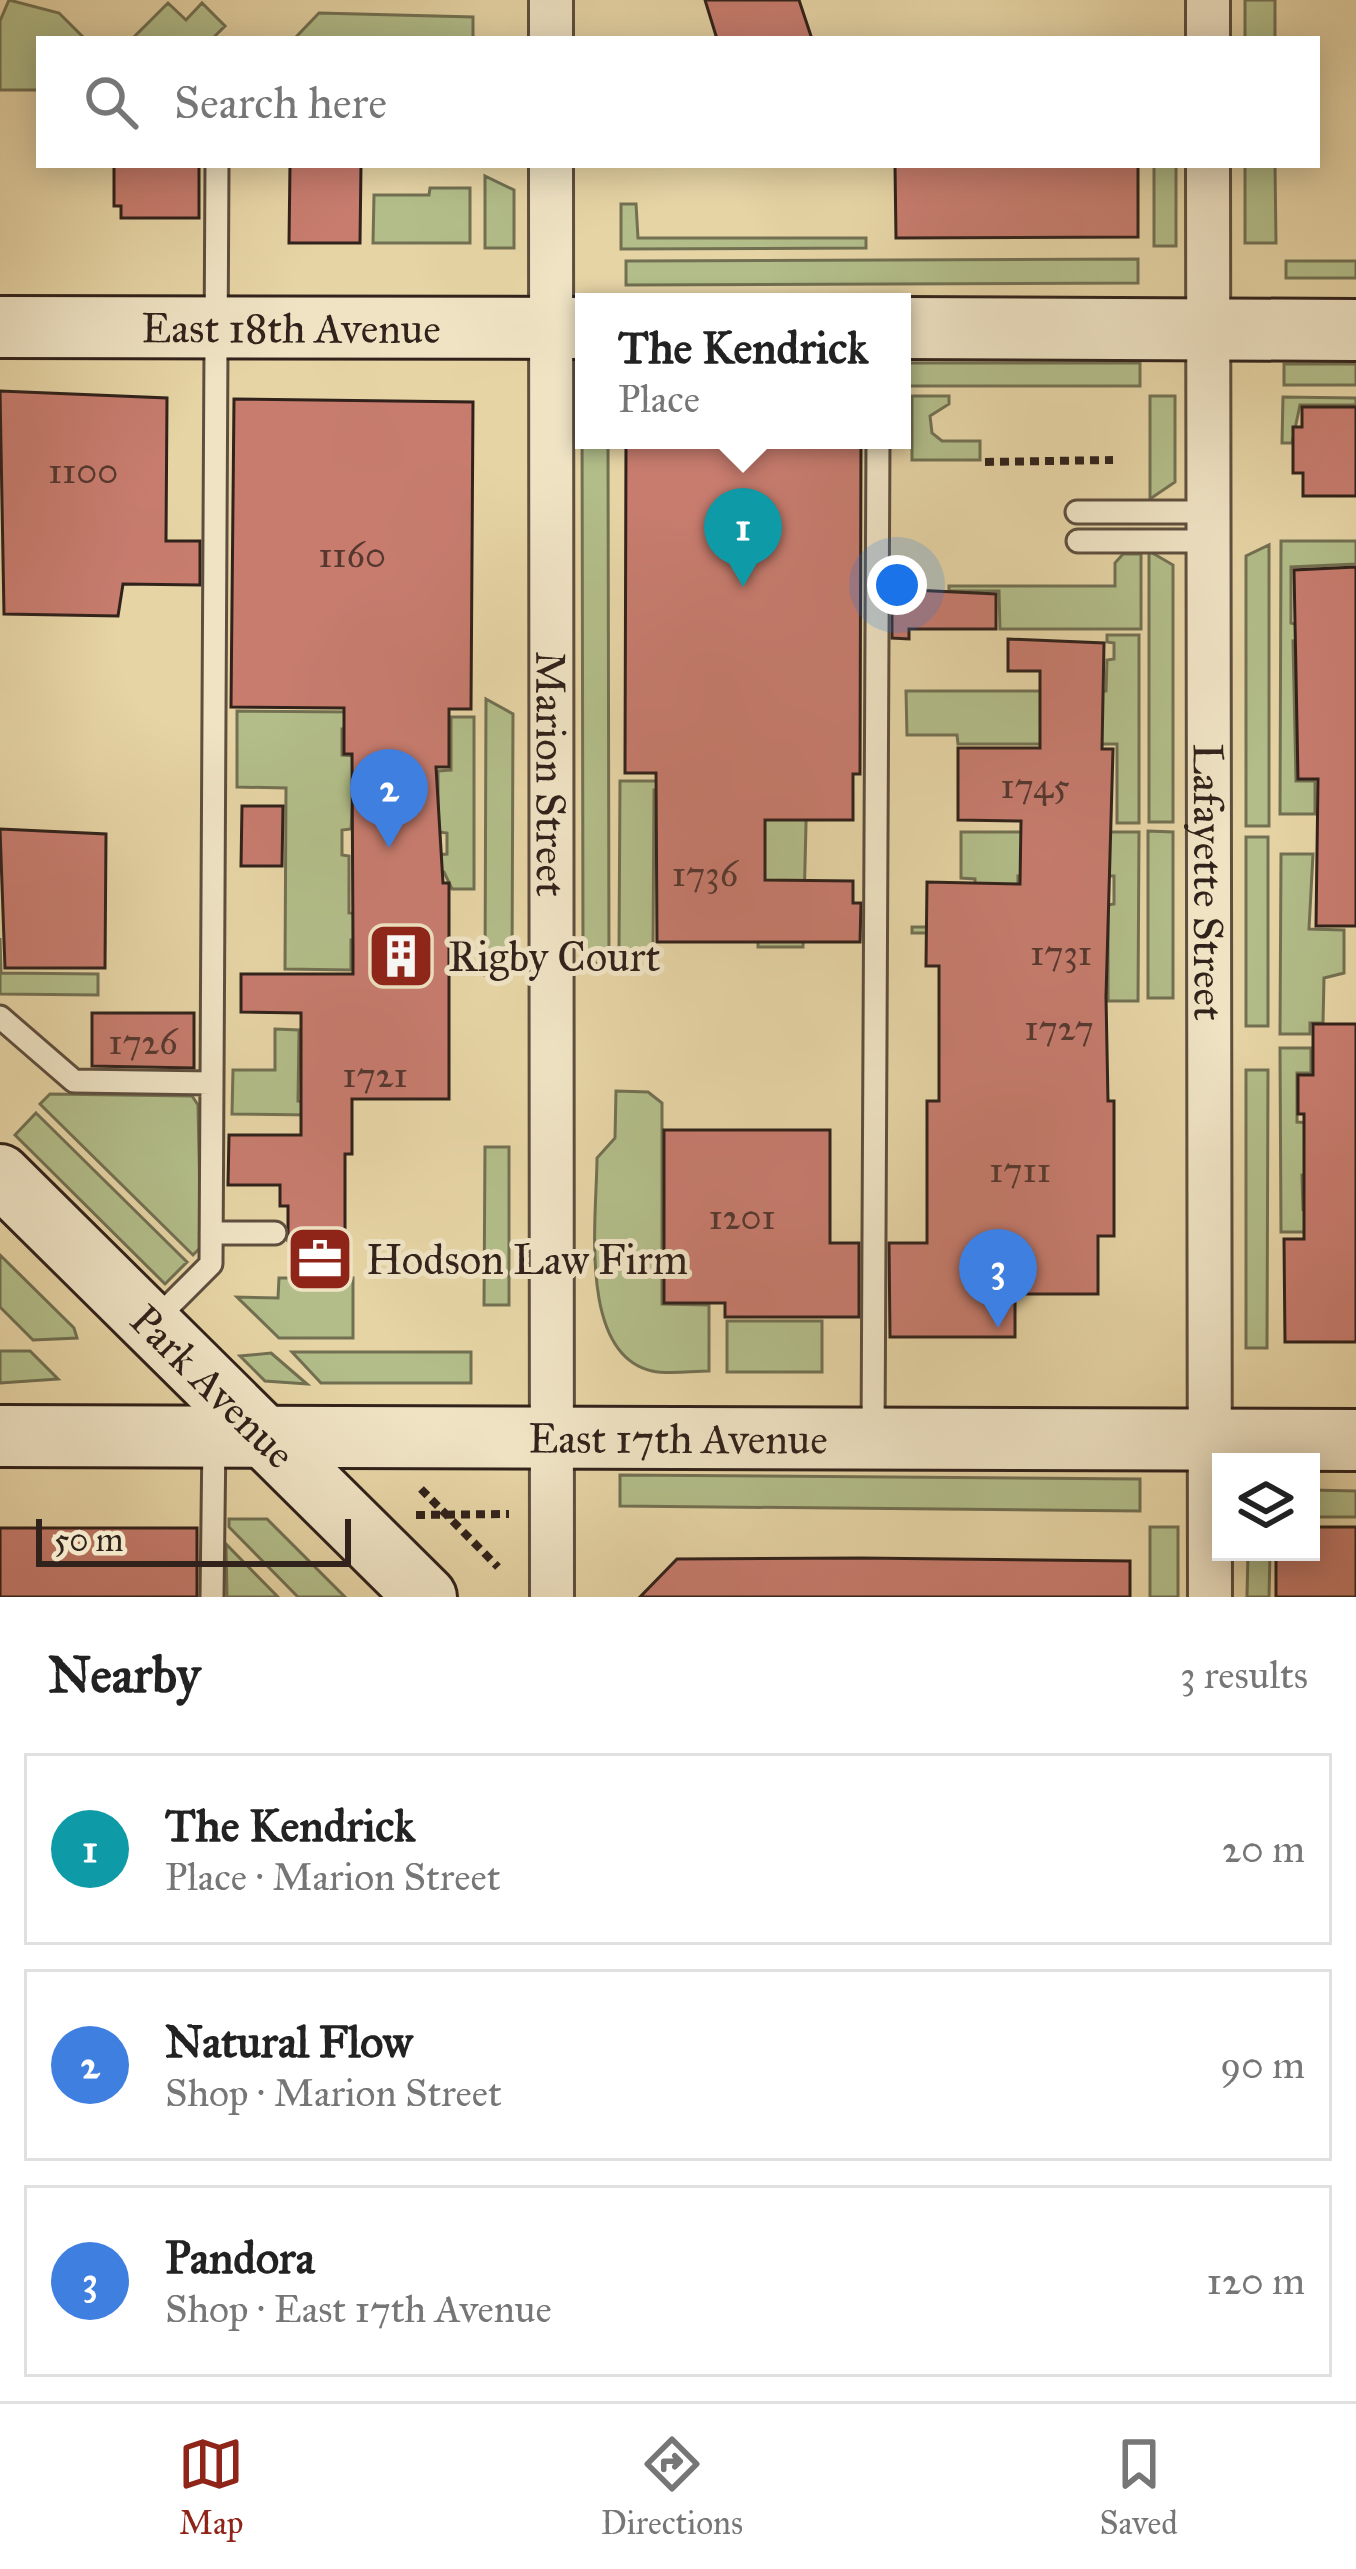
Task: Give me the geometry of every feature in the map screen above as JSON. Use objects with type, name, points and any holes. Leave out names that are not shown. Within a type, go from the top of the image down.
[{"type":"main road","name":"East 18th Avenue","points":[[0,327],[568,328]]},
{"type":"main road","points":[[911,328],[1356,330]]},
{"type":"main road","name":"Park Avenue","points":[[0,1175],[150,1324],[238,1437],[426,1597]]},
{"type":"main road","name":"East 17th Avenue","points":[[0,1436],[1356,1440]]},
{"type":"street","points":[[551,0],[551,36]]},
{"type":"street","points":[[1208,0],[1208,36]]},
{"type":"street","name":"Marion Street","points":[[551,168],[568,328],[553,1597]]},
{"type":"street","name":"Lafayette Street","points":[[1208,168],[1210,1597]]},
{"type":"lane","points":[[150,1324],[211,1264],[217,168]]},
{"type":"lane","points":[[873,1438],[878,449]]},
{"type":"lane","points":[[1077,512],[1209,526]]},
{"type":"lane","points":[[1078,541],[1209,526]]},
{"type":"lane","points":[[0,1017],[74,1081],[212,1083]]},
{"type":"lane","points":[[212,1233],[275,1233]]},
{"type":"lane","points":[[212,1597],[238,1437]]},
{"type":"path","points":[[985,461],[1112,460]]},
{"type":"path","points":[[421,1489],[498,1567]]},
{"type":"path","points":[[409,1515],[509,1514]]},
{"type":"green space","points":[[9,0],[59,13],[82,36],[36,36],[36,90],[0,90],[0,21]]},
{"type":"green space","points":[[1245,0],[1275,0],[1275,36],[1245,36]]},
{"type":"green space","points":[[168,3],[186,20],[202,3],[225,26],[215,36],[135,36]]},
{"type":"green space","points":[[319,13],[473,17],[473,36],[297,36]]},
{"type":"green space","points":[[1154,168],[1176,168],[1176,246],[1154,246]]},
{"type":"green space","points":[[1245,168],[1275,168],[1276,243],[1245,243]]},
{"type":"green space","points":[[485,176],[514,190],[514,248],[485,248]]},
{"type":"green space","points":[[430,188],[470,188],[470,243],[373,243],[374,195],[429,195]]},
{"type":"green space","points":[[621,204],[636,204],[638,238],[866,238],[866,248],[621,249]]},
{"type":"green space","points":[[1138,259],[1138,283],[626,285],[626,261]]},
{"type":"green space","points":[[1286,261],[1356,261],[1356,278],[1286,278]]},
{"type":"green space","points":[[911,363],[1140,363],[1140,386],[911,386]]},
{"type":"green space","points":[[1284,364],[1356,364],[1356,385],[1284,385]]},
{"type":"green space","points":[[912,396],[949,396],[949,404],[930,416],[932,433],[942,441],[980,441],[980,460],[912,460]]},
{"type":"green space","points":[[1150,396],[1175,396],[1175,482],[1150,499]]},
{"type":"green space","points":[[1283,397],[1356,398],[1356,405],[1300,405],[1292,443],[1282,443]]},
{"type":"green space","points":[[582,449],[608,449],[609,969],[583,958]]},
{"type":"green space","points":[[1281,541],[1356,541],[1356,564],[1291,567],[1291,623],[1356,638],[1293,641],[1296,781],[1315,781],[1315,814],[1280,814]]},
{"type":"green space","points":[[1269,545],[1269,826],[1246,826],[1246,556]]},
{"type":"green space","points":[[1149,551],[1173,565],[1173,822],[1149,822]]},
{"type":"green space","points":[[1123,554],[1141,554],[1141,629],[1000,629],[999,591],[949,591],[949,586],[1115,586],[1115,563]]},
{"type":"green space","points":[[1107,635],[1139,635],[1139,823],[1117,823],[1117,744],[958,744],[957,735],[907,735],[906,691],[1106,691],[1107,660],[1114,659],[1114,643],[1107,642]]},
{"type":"green space","points":[[486,699],[513,714],[512,975],[485,975]]},
{"type":"green space","points":[[237,711],[356,712],[356,728],[342,729],[342,755],[355,756],[351,829],[342,830],[342,855],[349,856],[349,913],[360,914],[360,940],[351,940],[351,970],[285,969],[286,788],[237,787]]},
{"type":"green space","points":[[451,717],[474,717],[474,889],[452,889],[444,872],[435,872],[435,855],[447,854],[447,833],[438,832],[438,771],[451,770]]},
{"type":"green space","points":[[620,781],[681,781],[681,789],[654,790],[653,951],[619,951]]},
{"type":"green space","points":[[760,783],[807,783],[803,947],[758,947]]},
{"type":"green space","points":[[1148,831],[1173,832],[1173,998],[1148,998]]},
{"type":"green space","points":[[961,832],[1139,832],[1138,1001],[1108,1001],[1108,905],[1114,904],[1114,876],[1018,876],[1018,917],[950,933],[912,933],[912,927],[975,927],[975,879],[961,878]]},
{"type":"green space","points":[[1246,837],[1268,837],[1268,1026],[1246,1026]]},
{"type":"green space","points":[[1281,854],[1313,854],[1309,929],[1344,930],[1344,973],[1324,978],[1323,1023],[1310,1023],[1310,1034],[1280,1034]]},
{"type":"green space","points":[[0,938],[1,973],[98,974],[98,995],[0,994]]},
{"type":"green space","points":[[275,1029],[299,1030],[298,1101],[311,1102],[311,1115],[232,1114],[233,1070],[275,1070]]},
{"type":"green space","points":[[1280,1048],[1311,1048],[1311,1073],[1297,1073],[1297,1122],[1312,1123],[1312,1174],[1302,1175],[1303,1210],[1356,1232],[1281,1232]]},
{"type":"green space","points":[[1246,1070],[1268,1070],[1267,1348],[1246,1348]]},
{"type":"green space","points":[[616,1091],[648,1092],[662,1103],[662,1304],[709,1305],[709,1371],[652,1371],[628,1359],[612,1338],[602,1311],[596,1279],[597,1158],[615,1138]]},
{"type":"green space","points":[[50,1094],[192,1096],[198,1105],[201,1247],[193,1255],[40,1104]]},
{"type":"green space","points":[[36,1113],[187,1262],[165,1284],[15,1135]]},
{"type":"green space","points":[[485,1147],[509,1147],[509,1305],[484,1305]]},
{"type":"green space","points":[[0,1255],[74,1328],[77,1338],[33,1340],[0,1307]]},
{"type":"green space","points":[[279,1278],[353,1278],[353,1338],[279,1338],[237,1297],[278,1298]]},
{"type":"green space","points":[[727,1321],[822,1321],[822,1372],[727,1372]]},
{"type":"green space","points":[[0,1351],[30,1351],[58,1379],[0,1383]]},
{"type":"green space","points":[[292,1352],[471,1352],[471,1383],[321,1383]]},
{"type":"green space","points":[[271,1353],[307,1384],[265,1381],[240,1356]]},
{"type":"green space","points":[[620,1475],[1140,1479],[1140,1511],[620,1506]]},
{"type":"green space","points":[[1320,1490],[1356,1491],[1356,1517],[1320,1517]]},
{"type":"green space","points":[[229,1519],[267,1519],[345,1597],[298,1597],[229,1527]]},
{"type":"green space","points":[[1150,1527],[1178,1527],[1178,1597],[1150,1597]]},
{"type":"green space","points":[[226,1544],[278,1597],[227,1597]]},
{"type":"green space","points":[[1248,1561],[1270,1561],[1269,1597],[1247,1597]]},
{"type":"building","points":[[705,0],[799,0],[811,36],[716,36]]},
{"type":"building","points":[[114,168],[199,168],[199,218],[121,218],[121,206],[114,206]]},
{"type":"building","points":[[290,168],[361,168],[360,243],[289,243]]},
{"type":"building","points":[[895,168],[1138,168],[1138,237],[896,238]]},
{"type":"building","points":[[0,391],[167,398],[166,541],[200,541],[200,585],[123,584],[118,616],[4,614]]},
{"type":"building","points":[[234,399],[473,402],[471,709],[449,709],[449,767],[436,767],[443,883],[449,883],[449,1099],[352,1099],[352,1154],[345,1154],[345,1277],[295,1277],[295,1246],[288,1241],[288,1206],[280,1206],[280,1185],[228,1185],[229,1135],[301,1135],[301,1013],[241,1012],[241,974],[353,974],[352,754],[344,754],[344,708],[231,707]]},
{"type":"building","points":[[1302,407],[1356,407],[1356,496],[1303,496],[1303,473],[1293,473],[1293,427],[1302,427]]},
{"type":"building","points":[[626,449],[861,449],[860,774],[853,774],[853,820],[765,820],[765,880],[853,881],[853,903],[861,903],[860,942],[657,942],[656,773],[625,773]]},
{"type":"building","points":[[1356,567],[1356,926],[1316,926],[1318,779],[1298,779],[1294,570]]},
{"type":"building","points":[[892,589],[996,594],[996,629],[909,629],[909,639],[892,638]]},
{"type":"building","points":[[1008,639],[1104,643],[1102,749],[1113,749],[1106,997],[1108,1101],[1114,1101],[1114,1236],[1098,1236],[1098,1294],[1015,1294],[1015,1337],[890,1337],[889,1243],[927,1243],[927,1101],[939,1101],[939,966],[926,966],[927,882],[1020,884],[1021,821],[958,820],[958,748],[1040,748],[1040,671],[1008,671]]},
{"type":"building","points":[[242,806],[283,806],[282,866],[241,866]]},
{"type":"building","points":[[0,829],[106,834],[105,968],[5,968]]},
{"type":"building","points":[[92,1013],[194,1013],[194,1068],[92,1066]]},
{"type":"building","points":[[1313,1024],[1356,1024],[1356,1342],[1285,1342],[1284,1239],[1304,1239],[1304,1114],[1298,1114],[1298,1075],[1313,1075]]},
{"type":"building","points":[[664,1130],[830,1130],[830,1243],[859,1243],[859,1317],[725,1317],[725,1303],[664,1303]]},
{"type":"building","points":[[1320,1527],[1356,1527],[1356,1597],[1276,1597],[1276,1561],[1320,1561]]},
{"type":"building","points":[[0,1528],[197,1528],[197,1597],[0,1597]]},
{"type":"building","points":[[677,1559],[1130,1561],[1130,1597],[640,1597]]},
{"type":"place","name":"The Kendrick","points":[[743,587]]},
{"type":"place","name":"Natural Flow","points":[[389,848]]},
{"type":"place","name":"Rigby Court","points":[[401,956]]},
{"type":"place","name":"Hodson Law Firm","points":[[320,1259]]},
{"type":"place","name":"Pandora","points":[[998,1328]]}]
